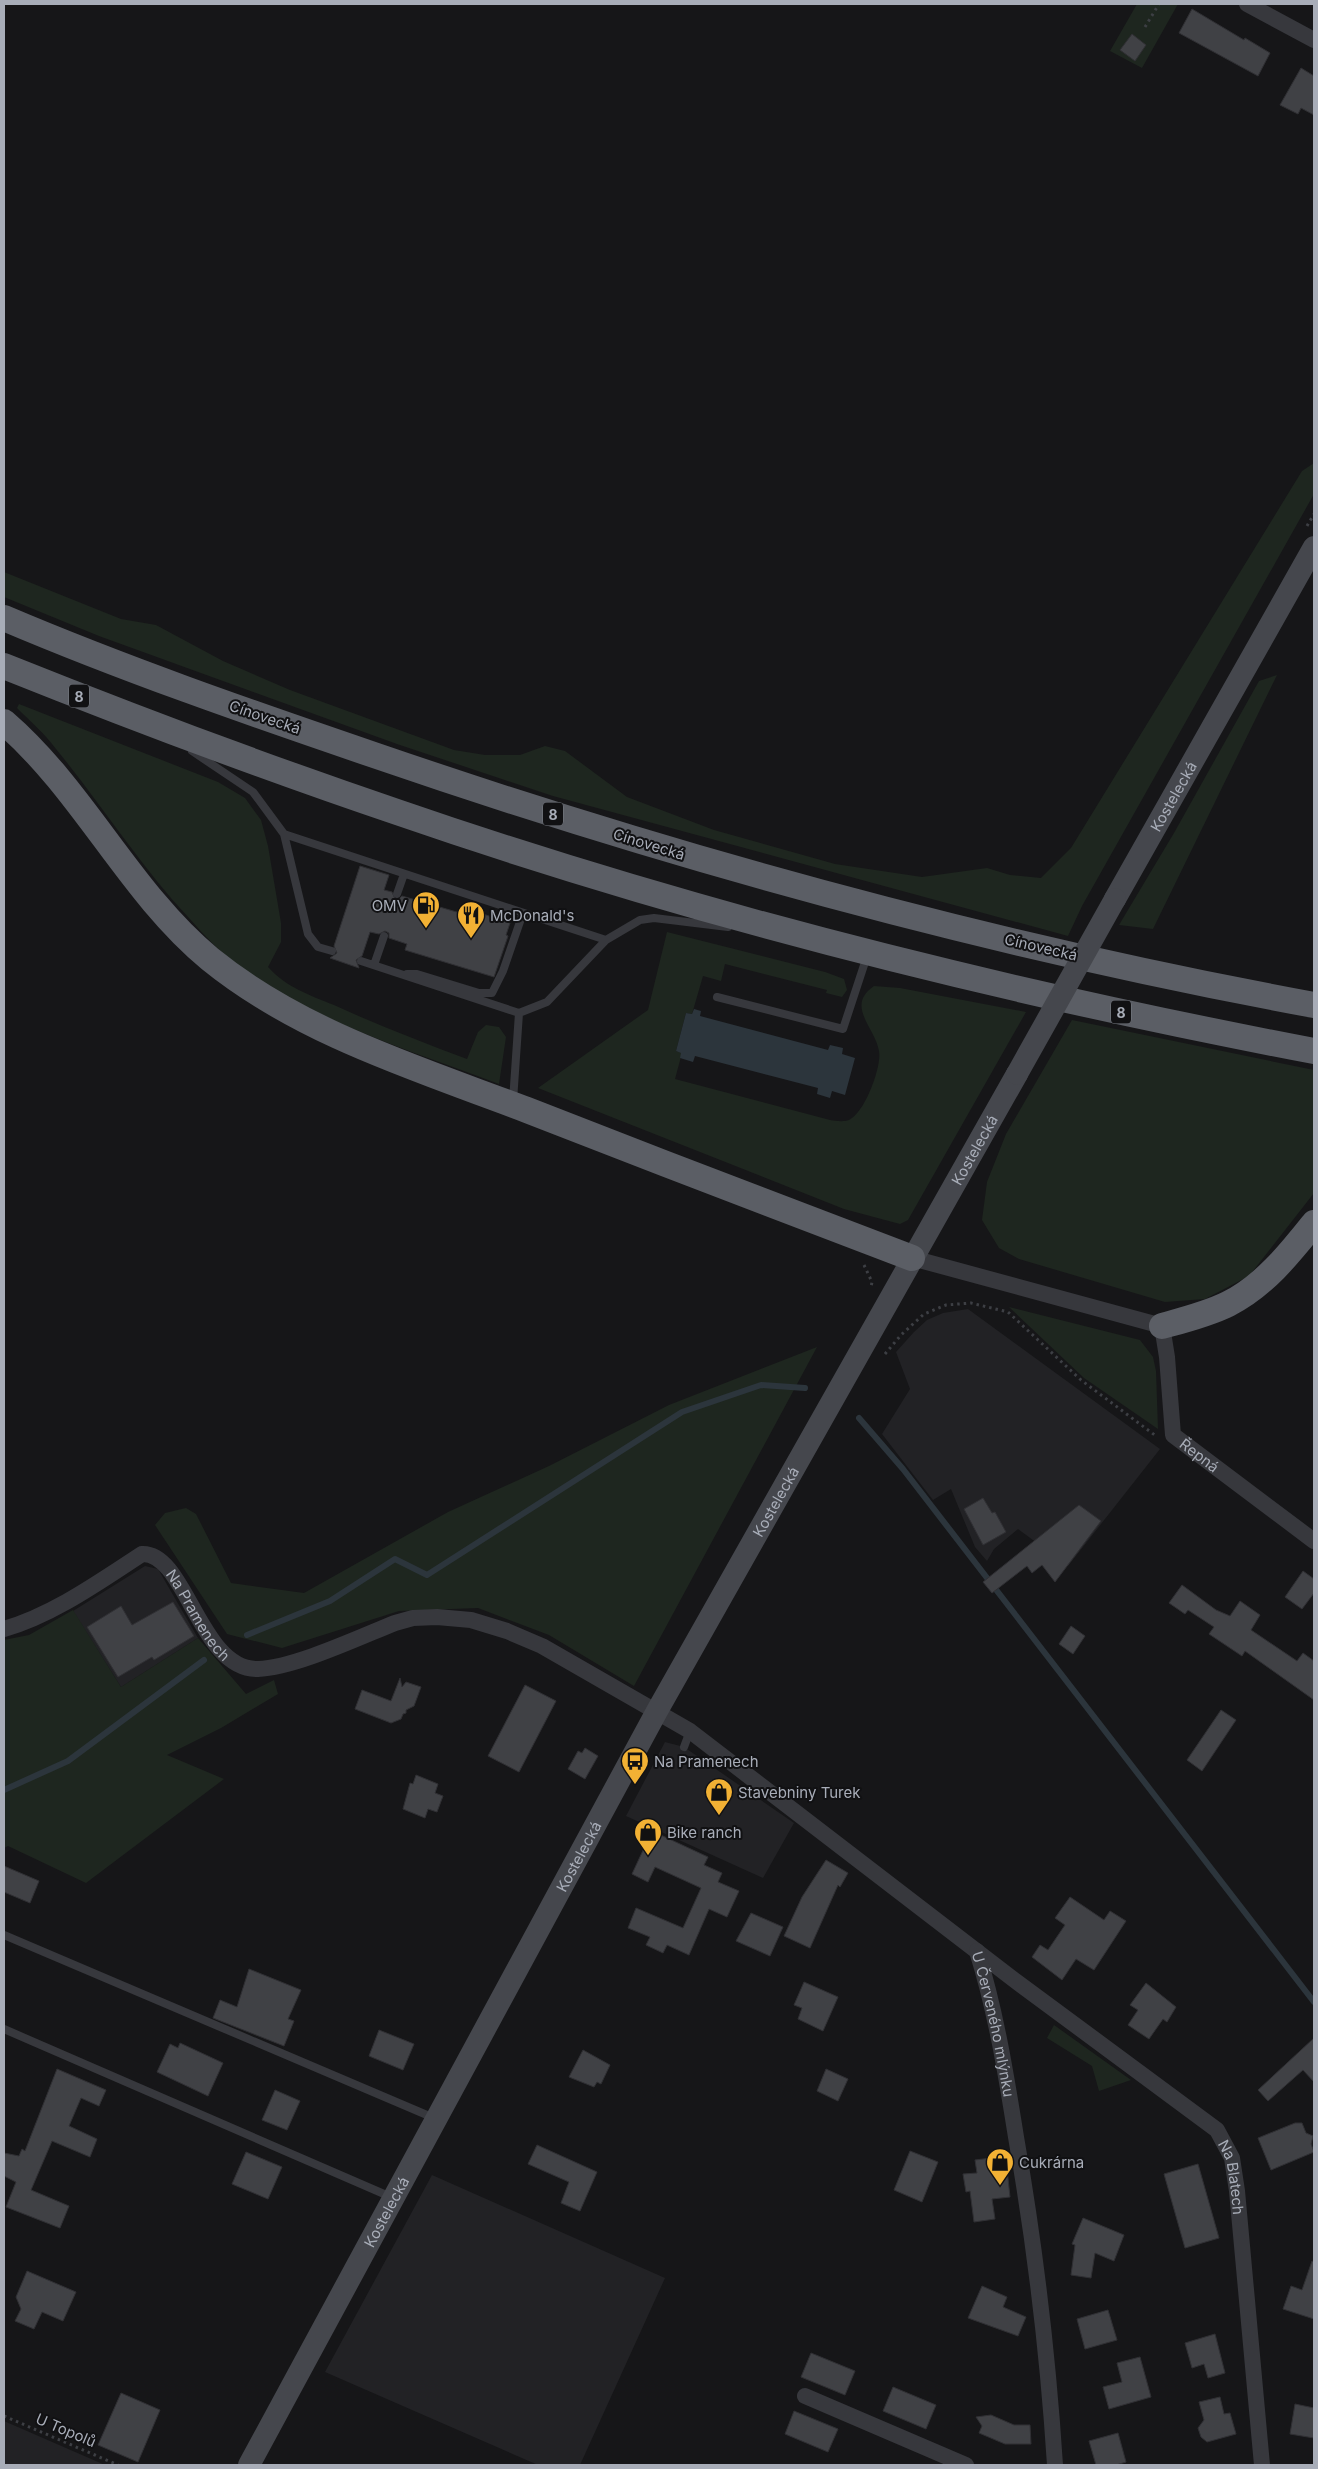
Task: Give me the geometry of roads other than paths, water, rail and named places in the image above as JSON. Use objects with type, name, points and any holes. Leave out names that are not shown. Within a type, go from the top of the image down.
[{"type":"highway","name":"Cínovecká","points":[[4,618],[212,699],[539,810],[659,847],[941,924],[1116,965],[1306,1001]]},
{"type":"highway","name":"8","points":[[4,666],[155,726],[416,819],[644,890],[869,952],[1105,1008],[1314,1051]]},
{"type":"highway","points":[[4,722],[60,777],[158,907],[209,958],[273,1004],[378,1052],[912,1258]]},
{"type":"highway","points":[[1162,1326],[1229,1304],[1259,1284],[1287,1257],[1314,1222]]},
{"type":"main road","name":"Kostelecká","points":[[249,2465],[656,1711],[1314,547]]},
{"type":"street","points":[[1248,4],[1314,40]]},
{"type":"street","points":[[912,1258],[1162,1326]]},
{"type":"street","name":"Řepná","points":[[1162,1326],[1167,1357],[1173,1435],[1314,1541]]},
{"type":"street","name":"Na Pramenech","points":[[4,1629],[25,1623],[95,1585],[142,1554],[152,1554],[161,1560],[181,1588],[216,1646],[227,1658],[238,1665],[256,1669],[285,1664],[413,1618],[437,1617],[471,1620],[542,1646],[656,1711]]},
{"type":"street","name":"U Červeného mlýnku","points":[[656,1711],[690,1731],[977,1951],[992,2001],[1030,2218],[1049,2372],[1055,2465]]},
{"type":"street","name":"Na Blatech","points":[[977,1951],[1217,2130],[1232,2158],[1237,2191],[1262,2465]]},
{"type":"street","points":[[805,2396],[966,2465]]},
{"type":"lane","points":[[155,726],[244,785],[261,800],[284,834],[308,934],[318,947],[332,951]]},
{"type":"lane","points":[[284,834],[606,940]]},
{"type":"lane","points":[[398,894],[404,874]]},
{"type":"lane","points":[[402,975],[417,974],[479,993],[492,993],[503,971],[523,913]]},
{"type":"lane","points":[[361,961],[519,1014],[547,1002],[606,940],[640,920],[654,918],[739,928]]},
{"type":"lane","points":[[749,930],[816,938]]},
{"type":"lane","points":[[374,965],[384,936]]},
{"type":"lane","points":[[717,997],[843,1029],[869,952]]},
{"type":"lane","points":[[512,1105],[519,1014]]},
{"type":"lane","points":[[684,1747],[690,1731]]},
{"type":"lane","points":[[4,1935],[436,2118]]},
{"type":"lane","points":[[4,2029],[393,2197]]},
{"type":"waterway","points":[[247,1635],[330,1601],[395,1559],[427,1575],[682,1412],[761,1385],[805,1388]]},
{"type":"waterway","points":[[859,1418],[903,1469],[1314,2002]]},
{"type":"waterway","points":[[4,1790],[68,1761],[204,1660]]},
{"type":"place","name":"OMV","points":[[426,929]]},
{"type":"place","name":"McDonald's","points":[[471,939]]},
{"type":"place","name":"Na Pramenech","points":[[635,1785]]},
{"type":"place","name":"Stavebniny Turek","points":[[719,1816]]},
{"type":"place","name":"Bike ranch","points":[[648,1856]]},
{"type":"place","name":"Cukrárna","points":[[1000,2186]]}]
